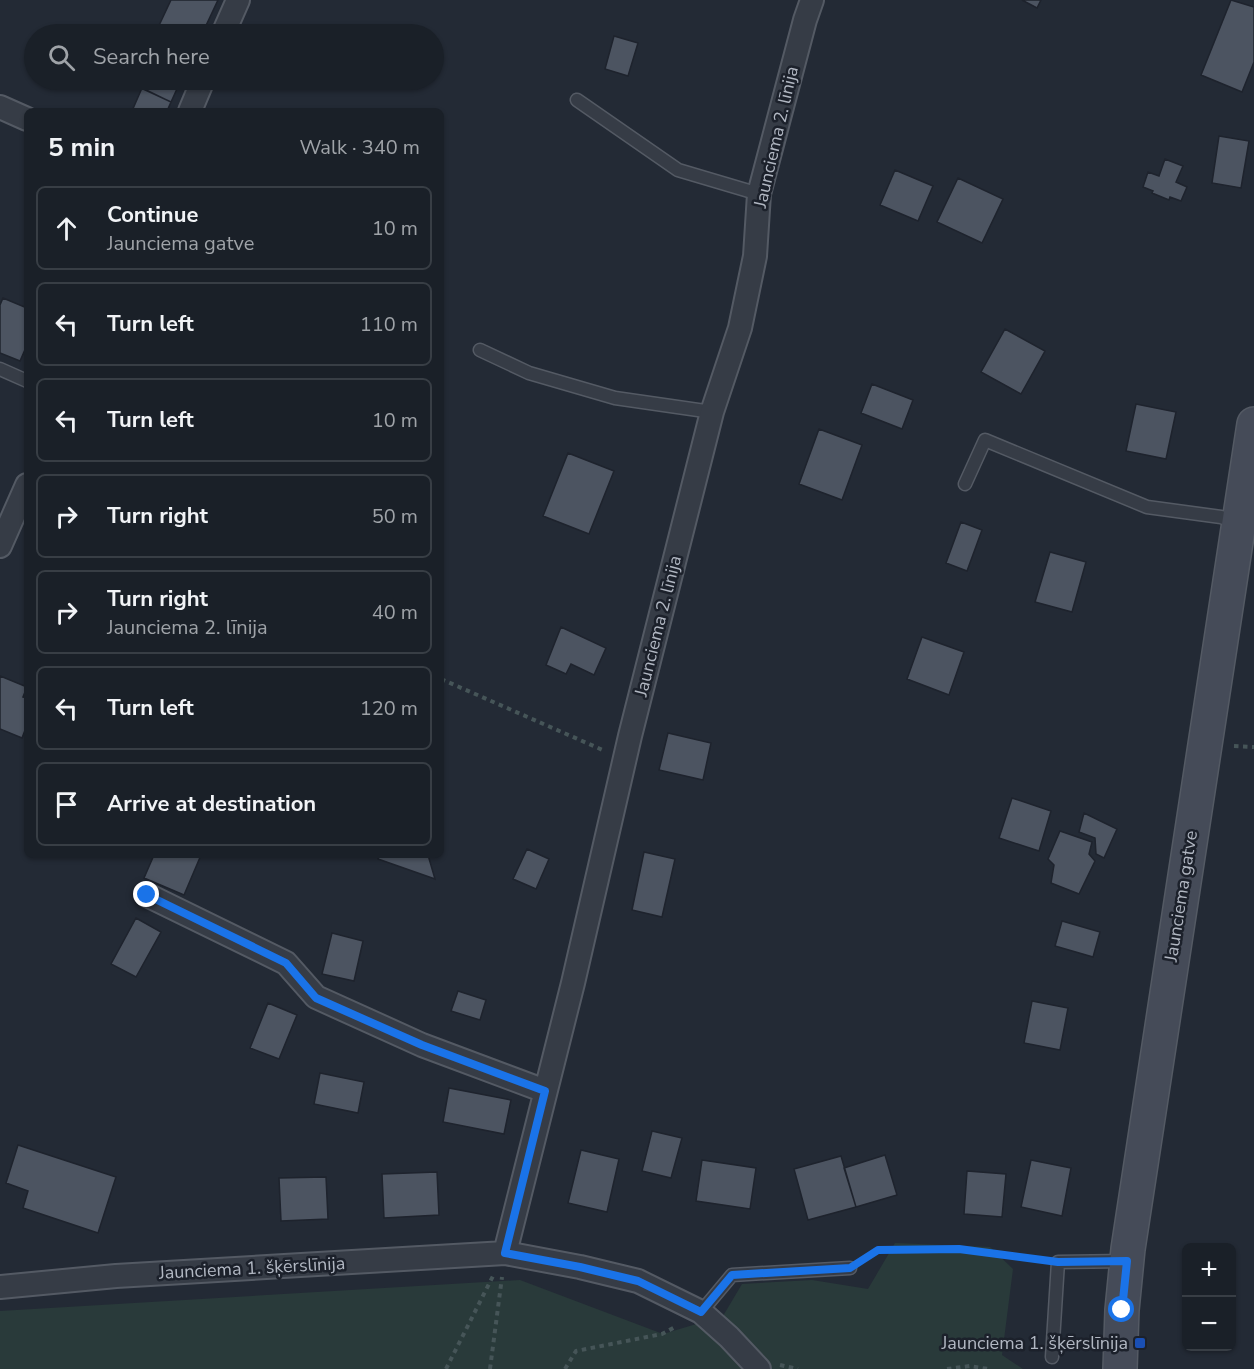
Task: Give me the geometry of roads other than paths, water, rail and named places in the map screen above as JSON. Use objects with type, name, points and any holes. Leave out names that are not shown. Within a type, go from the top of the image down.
[{"type":"main road","name":"Jaunciema gatve","points":[[1120,1369],[1122,1310],[1127,1261],[1254,424]]},
{"type":"street","points":[[227,24],[238,0]]},
{"type":"street","name":"Jaunciema 2. līnija","points":[[505,1253],[712,412],[740,328],[755,256],[759,194],[812,0]]},
{"type":"street","points":[[191,108],[199,90]]},
{"type":"street","points":[[0,107],[24,118]]},
{"type":"street","points":[[0,546],[24,491]]},
{"type":"street","points":[[147,895],[286,963],[316,998],[422,1045],[545,1091]]},
{"type":"street","name":"Jaunciema 1. šķērslīnija","points":[[0,1287],[116,1276],[505,1253],[638,1281],[701,1312],[729,1336],[759,1369]]},
{"type":"lane","points":[[577,100],[678,170],[759,194]]},
{"type":"lane","points":[[480,350],[529,373],[615,398],[712,412]]},
{"type":"lane","points":[[0,369],[24,380]]},
{"type":"lane","points":[[965,484],[985,440],[1147,507],[1221,517],[1239,523]]},
{"type":"lane","points":[[1052,1357],[1058,1262],[1127,1261]]},
{"type":"lane","points":[[701,1312],[732,1275],[850,1268]]},
{"type":"place","name":"Jaunciema 1. šķērslīnija","points":[[1140,1343]]}]
